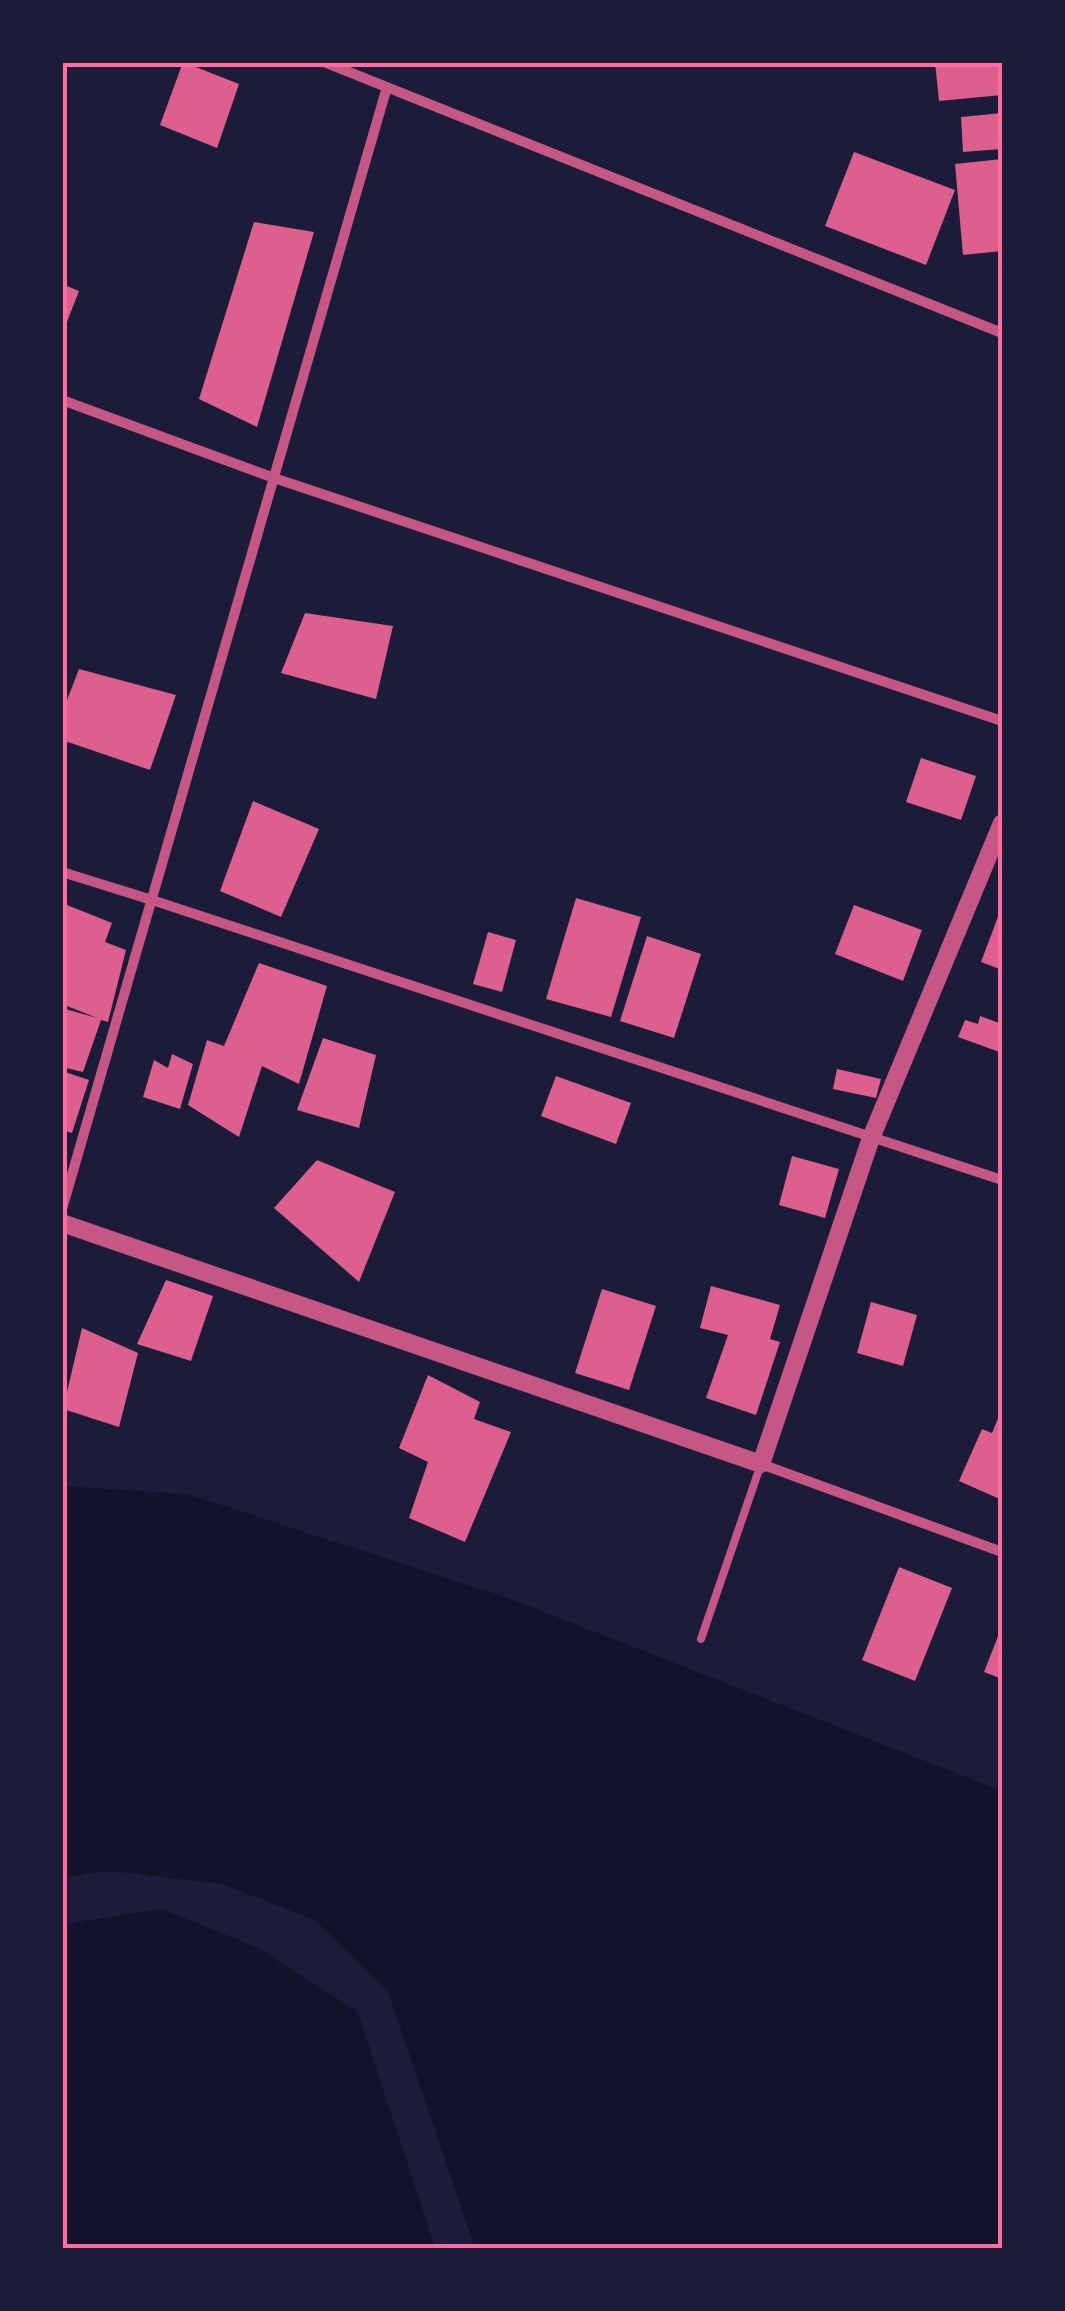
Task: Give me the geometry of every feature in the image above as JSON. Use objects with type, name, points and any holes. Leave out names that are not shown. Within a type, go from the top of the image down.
[{"type":"street","points":[[324,62],[1002,333]]},
{"type":"street","points":[[62,1209],[387,87]]},
{"type":"street","points":[[62,400],[274,478],[1002,721]]},
{"type":"street","points":[[761,1464],[871,1138],[1002,823]]},
{"type":"street","points":[[62,872],[1002,1180]]},
{"type":"street","points":[[62,1223],[761,1464],[1002,1552]]},
{"type":"lane","points":[[701,1639],[761,1464]]},
{"type":"shaded area","points":[[62,1486],[187,1494],[508,1598],[1002,1791],[1002,2248],[475,2248],[388,1991],[315,1920],[222,1884],[111,1871],[63,1877]]},
{"type":"shaded area","points":[[162,1909],[260,1949],[358,2012],[435,2248],[63,2248],[63,1924]]},
{"type":"building","points":[[183,62],[239,84],[217,148],[160,125]]},
{"type":"building","points":[[935,62],[1002,62],[1002,95],[939,101]]},
{"type":"building","points":[[1002,113],[1002,149],[963,152],[961,117]]},
{"type":"building","points":[[854,152],[955,190],[926,265],[825,226]]},
{"type":"building","points":[[1002,159],[1002,251],[963,255],[955,164]]},
{"type":"building","points":[[254,222],[314,232],[257,427],[199,399]]},
{"type":"building","points":[[62,284],[79,291],[63,332],[62,332]]},
{"type":"building","points":[[305,613],[393,626],[376,699],[281,673]]},
{"type":"building","points":[[79,669],[176,695],[150,770],[62,740],[62,713]]},
{"type":"building","points":[[921,758],[976,776],[961,820],[906,802]]},
{"type":"building","points":[[253,801],[319,829],[281,917],[220,891]]},
{"type":"building","points":[[576,898],[641,917],[611,1017],[546,999]]},
{"type":"building","points":[[62,903],[112,923],[105,942],[126,950],[108,1022],[101,1020],[83,1072],[62,1067],[62,1008],[97,1018],[62,1004]]},
{"type":"building","points":[[854,905],[922,930],[903,981],[835,954]]},
{"type":"building","points":[[999,914],[1002,916],[1002,970],[981,962]]},
{"type":"building","points":[[488,932],[516,940],[502,992],[473,984]]},
{"type":"building","points":[[647,936],[701,954],[674,1038],[620,1021]]},
{"type":"building","points":[[259,963],[327,986],[299,1084],[262,1066],[239,1137],[188,1105],[207,1040],[224,1046]]},
{"type":"building","points":[[980,1016],[1002,1024],[1002,1053],[958,1037],[965,1020],[978,1024]]},
{"type":"building","points":[[323,1038],[376,1055],[359,1128],[297,1110]]},
{"type":"building","points":[[172,1054],[193,1064],[180,1109],[143,1097],[154,1060],[168,1068]]},
{"type":"building","points":[[837,1069],[881,1079],[876,1098],[833,1089]]},
{"type":"building","points":[[62,1071],[89,1080],[72,1133],[62,1130]]},
{"type":"building","points":[[556,1076],[631,1103],[616,1144],[541,1116]]},
{"type":"building","points":[[792,1156],[839,1169],[825,1218],[779,1205]]},
{"type":"building","points":[[317,1160],[395,1192],[359,1282],[274,1208]]},
{"type":"building","points":[[166,1280],[213,1296],[191,1361],[137,1344]]},
{"type":"building","points":[[711,1286],[780,1305],[770,1339],[780,1342],[756,1415],[706,1398],[728,1335],[700,1328]]},
{"type":"building","points":[[602,1289],[656,1306],[629,1390],[575,1373]]},
{"type":"building","points":[[871,1302],[917,1315],[903,1366],[857,1353]]},
{"type":"building","points":[[82,1328],[138,1353],[119,1427],[63,1409]]},
{"type":"building","points":[[428,1375],[480,1402],[474,1419],[511,1432],[465,1542],[409,1518],[428,1462],[399,1448]]},
{"type":"building","points":[[1002,1409],[1002,1500],[959,1481],[982,1429],[992,1433]]},
{"type":"building","points":[[899,1567],[952,1588],[915,1681],[862,1660]]},
{"type":"building","points":[[1002,1626],[1002,1679],[984,1672]]}]
